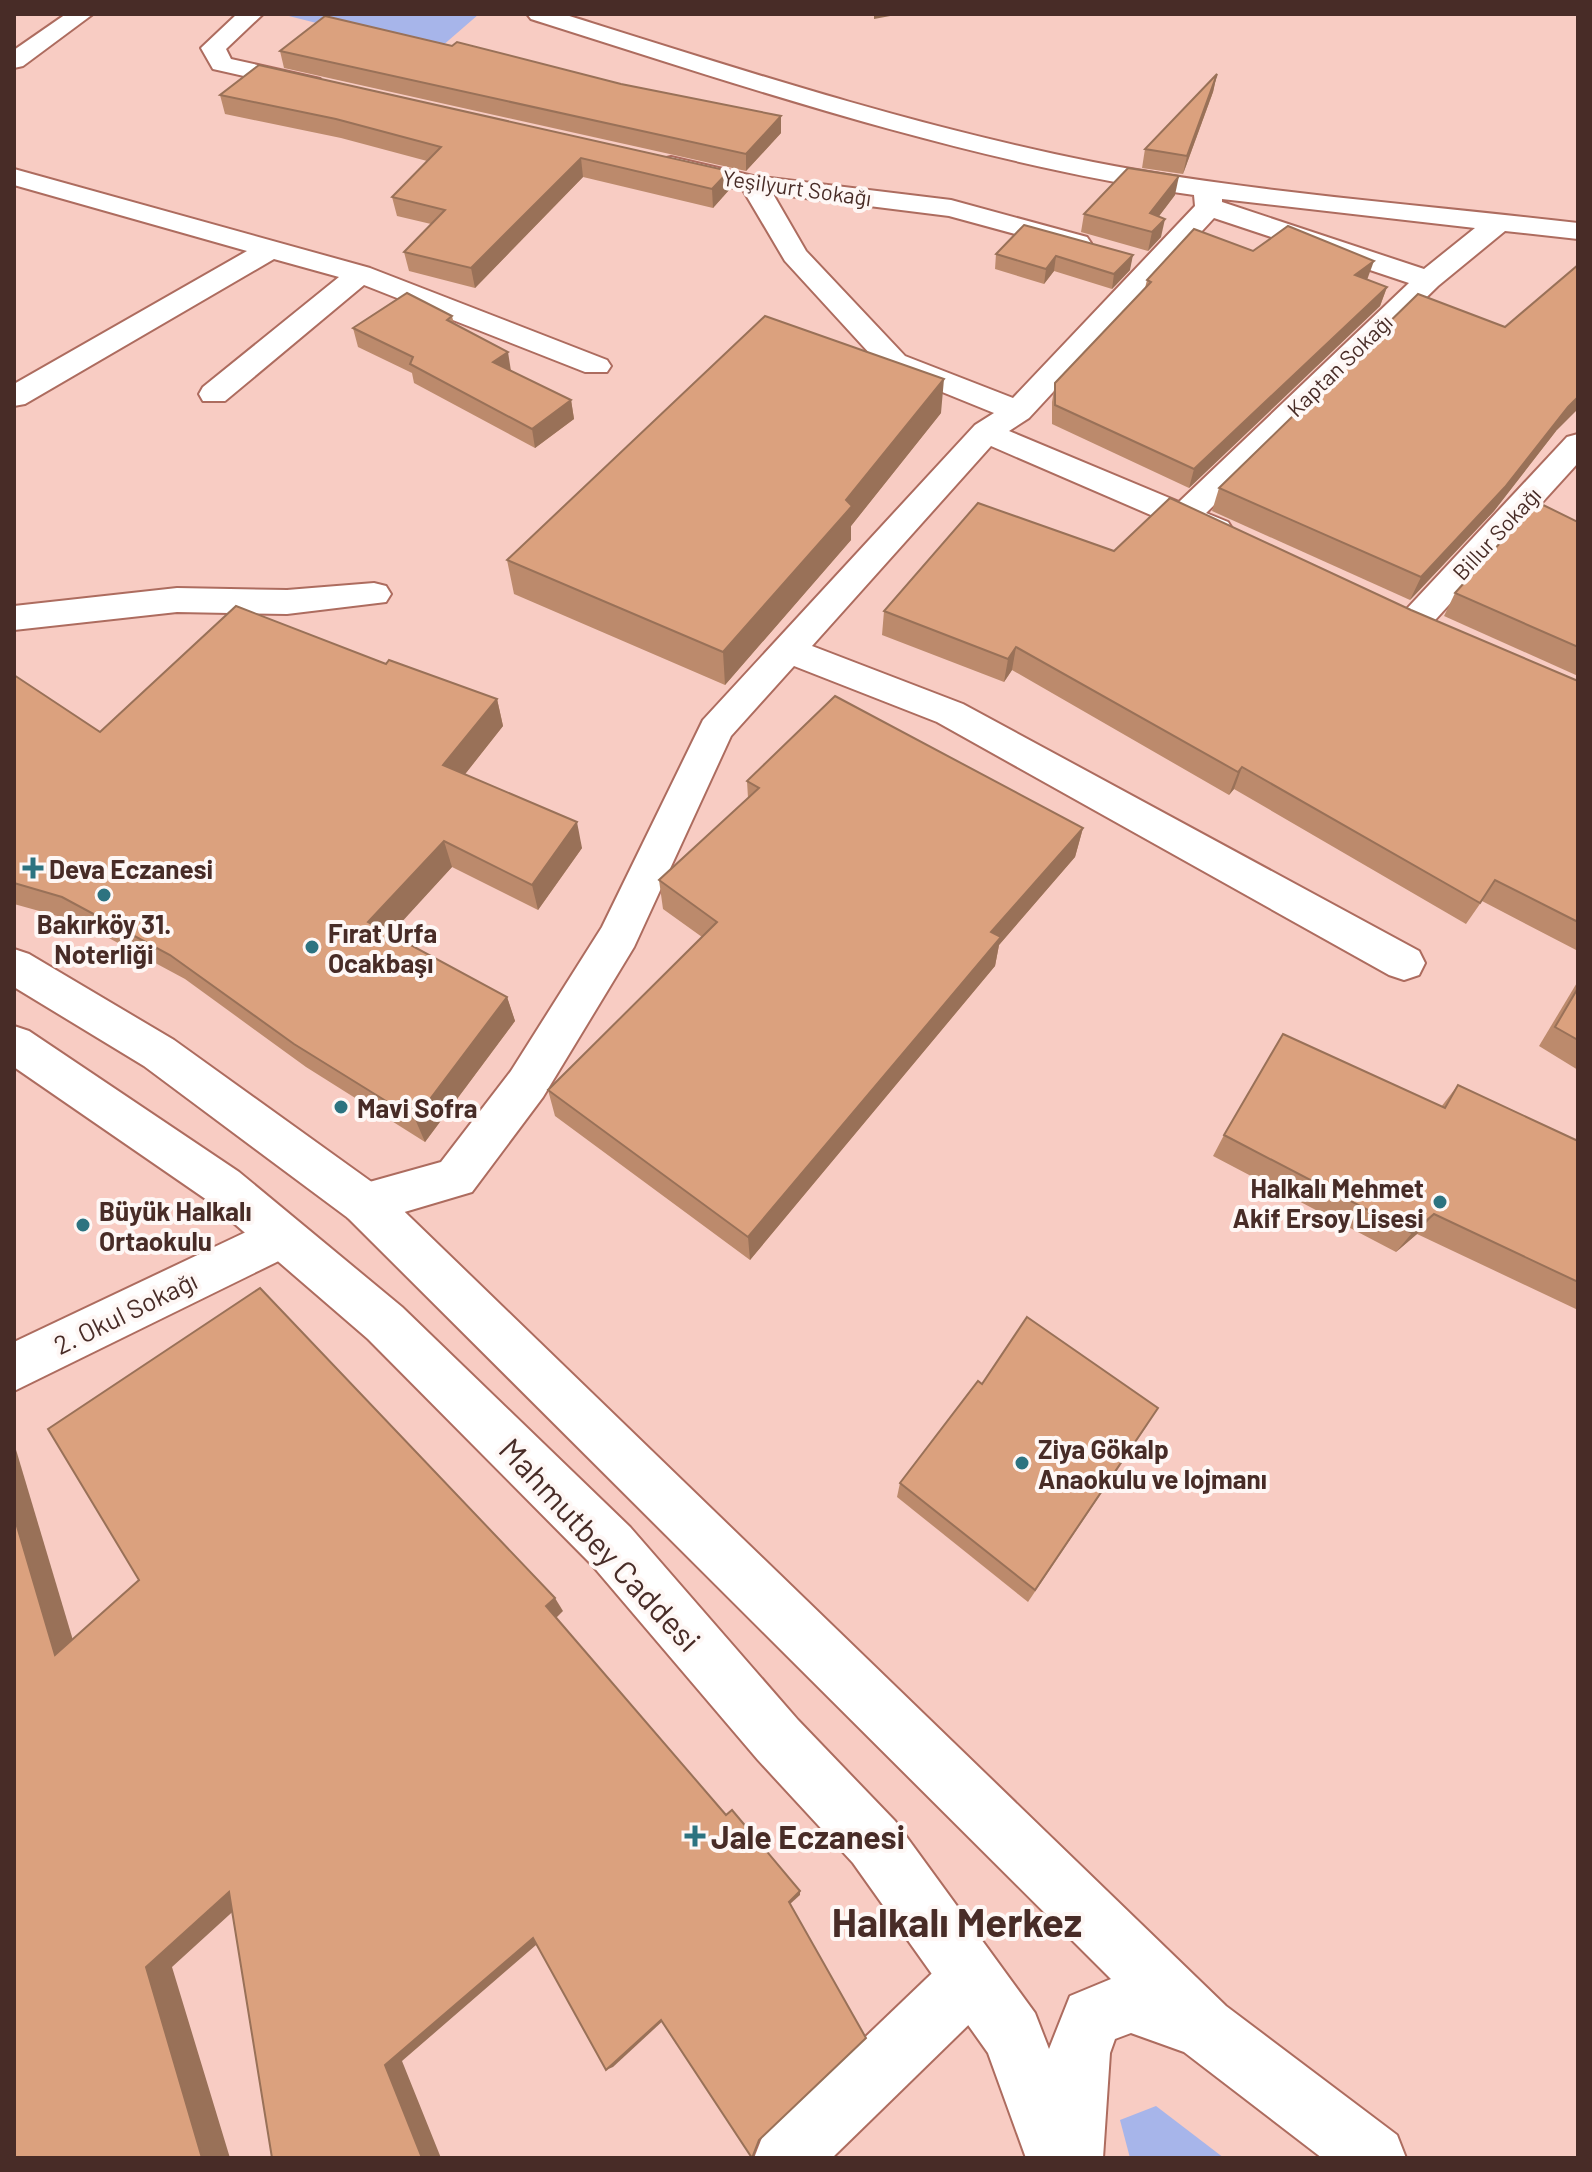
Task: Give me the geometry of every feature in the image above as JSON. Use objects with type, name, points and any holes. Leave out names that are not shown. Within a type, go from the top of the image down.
[{"type":"street","points":[[14,61],[81,14]]},
{"type":"street","points":[[251,14],[213,48],[222,64],[343,91]]},
{"type":"street","points":[[539,14],[850,111],[1208,197],[1428,280]]},
{"type":"street","name":"Yeşilyurt Sokağı","points":[[647,160],[753,184],[951,208],[1098,249]]},
{"type":"street","points":[[14,177],[360,274],[596,366]]},
{"type":"street","points":[[753,184],[795,255],[894,362],[1018,411]]},
{"type":"street","points":[[364,1203],[456,1178],[527,1084],[619,935],[716,729],[986,432],[1018,411],[1142,261],[1208,197],[1578,231]]},
{"type":"street","name":"Kaptan Sokağı","points":[[1185,515],[1428,280],[1499,222]]},
{"type":"street","points":[[14,397],[271,249]]},
{"type":"street","points":[[214,394],[360,274]]},
{"type":"street","points":[[986,432],[1242,542]]},
{"type":"street","name":"Billur Sokağı","points":[[1414,621],[1578,444]]},
{"type":"street","points":[[14,618],[177,600],[287,602],[374,594]]},
{"type":"street","points":[[788,650],[950,713],[1404,963]]},
{"type":"street","points":[[14,966],[159,1053],[364,1203],[1204,2028],[1374,2158]]},
{"type":"street","name":"Mahmutbey Caddesi","points":[[14,1044],[223,1186],[385,1323],[611,1546],[778,1740],[874,1842],[1013,2035],[1058,2158]]},
{"type":"street","name":"2. Okul Sokağı","points":[[14,1367],[280,1237]]},
{"type":"street","points":[[786,2158],[971,1979]]},
{"type":"street","points":[[1071,2158],[1079,2053],[1092,2018],[1131,2002],[1204,2028]]},
{"type":"shaded area","points":[[281,14],[479,14],[434,53]]},
{"type":"shaded area","points":[[1156,2106],[1224,2158],[1130,2158],[1120,2120]]},
{"type":"building","points":[[325,16],[452,46],[457,42],[621,84],[781,116],[746,154],[280,51]]},
{"type":"building","points":[[259,65],[729,171],[712,189],[581,158],[471,268],[404,252],[445,210],[392,197],[441,147],[336,119],[220,95]]},
{"type":"building","points":[[1217,74],[1187,156],[1145,149]]},
{"type":"building","points":[[1128,168],[1179,176],[1150,213],[1165,219],[1152,232],[1084,214]]},
{"type":"building","points":[[1024,225],[1133,255],[1114,274],[1056,256],[1046,269],[996,254]]},
{"type":"building","points":[[1288,226],[1374,261],[1355,275],[1387,287],[1194,469],[1055,405],[1055,383],[1151,282],[1147,280],[1194,229],[1253,251]]},
{"type":"building","points":[[1578,265],[1578,397],[1505,487],[1421,577],[1219,488],[1418,294],[1505,327]]},
{"type":"building","points":[[407,293],[452,316],[447,320],[508,352],[493,362],[571,400],[532,429],[410,364],[413,357],[353,328]]},
{"type":"building","points":[[765,316],[944,379],[846,500],[852,506],[723,652],[507,560]]},
{"type":"building","points":[[1170,498],[1411,610],[1578,681],[1578,922],[1495,880],[1480,903],[1242,767],[1238,772],[1016,647],[1008,659],[884,611],[978,503],[1114,551]]},
{"type":"building","points":[[1537,502],[1578,522],[1578,647],[1455,593]]},
{"type":"building","points":[[236,606],[386,664],[389,660],[497,699],[443,765],[577,822],[532,885],[444,841],[368,922],[507,997],[415,1119],[294,1044],[170,955],[62,897],[14,883],[14,675],[100,732]]},
{"type":"building","points":[[835,696],[1083,828],[991,932],[1001,937],[748,1237],[548,1090],[717,922],[659,880],[759,788],[747,781]]},
{"type":"building","points":[[1578,988],[1578,1040],[1555,1027]]},
{"type":"building","name":"Halkalı Mehmet Akif Ersoy Lisesi","points":[[1283,1034],[1445,1108],[1458,1085],[1578,1141],[1578,1282],[1434,1214],[1412,1233],[1224,1135]]},
{"type":"building","points":[[260,1288],[555,1598],[546,1606],[726,1815],[732,1810],[800,1891],[789,1902],[866,2038],[759,2140],[752,2158],[661,2020],[606,2070],[533,1938],[385,2065],[422,2158],[272,2158],[229,1892],[146,1967],[202,2158],[14,2158],[14,1516],[55,1655],[139,1580],[48,1429]]},
{"type":"building","name":"Ziya Gökalp Anaokulu ve lojmanı","points":[[1027,1317],[1158,1408],[1035,1590],[900,1483],[978,1381],[982,1384]]},
{"type":"place","name":"Deva Eczanesi","points":[[33,868]]},
{"type":"place","name":"Bakırköy 31. Noterliği","points":[[104,895]]},
{"type":"place","name":"Fırat Urfa Ocakbaşı","points":[[312,947]]},
{"type":"place","name":"Mavi Sofra","points":[[341,1107]]},
{"type":"place","name":"Halkalı Mehmet Akif Ersoy Lisesi","points":[[1440,1202]]},
{"type":"place","name":"Büyük Halkalı Ortaokulu","points":[[83,1225]]},
{"type":"place","name":"Ziya Gökalp Anaokulu ve lojmanı","points":[[1022,1463]]},
{"type":"place","name":"Jale Eczanesi","points":[[695,1836]]},
{"type":"district","name":"Halkalı Merkez","points":[[957,1921]]}]
